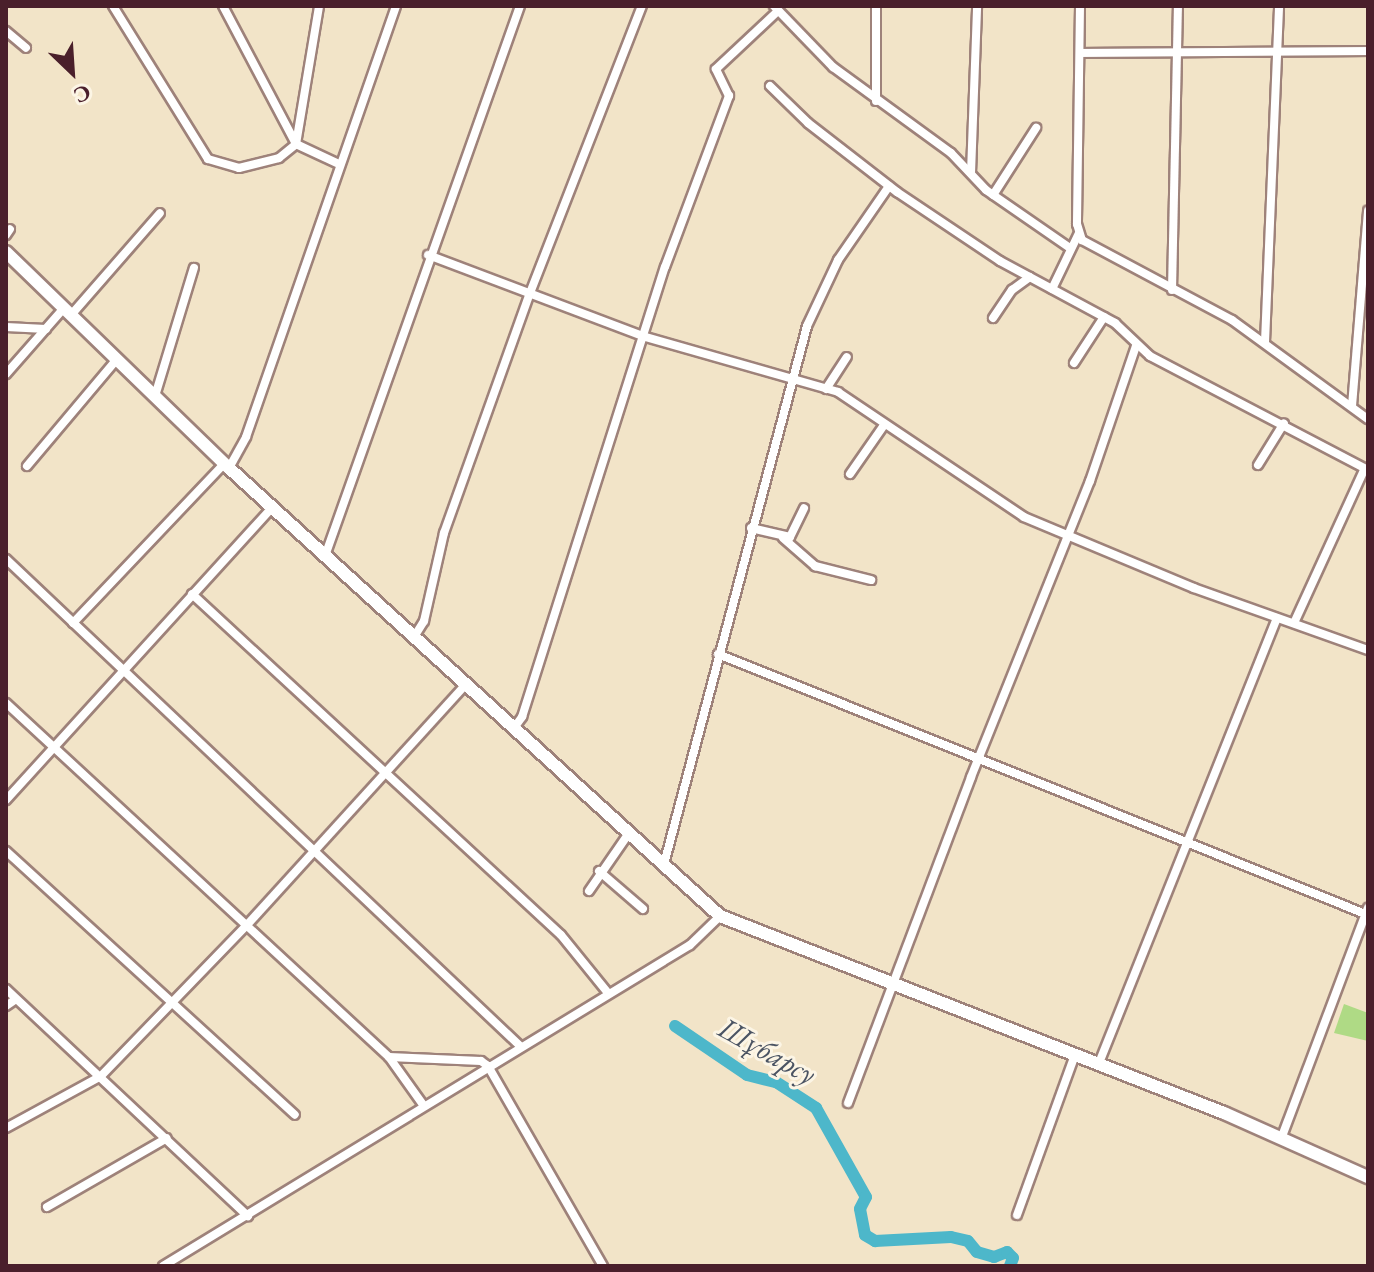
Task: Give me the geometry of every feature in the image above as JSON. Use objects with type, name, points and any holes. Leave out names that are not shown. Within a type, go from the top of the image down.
[{"type":"street","points":[[113,6],[208,159],[251,168],[279,158],[296,144],[319,6]]},
{"type":"street","points":[[223,6],[296,144],[339,164]]},
{"type":"street","points":[[73,623],[227,465],[246,437],[396,6]]},
{"type":"street","points":[[325,556],[428,255],[520,6]]},
{"type":"street","points":[[414,637],[424,621],[444,533],[530,293],[642,6]]},
{"type":"street","points":[[876,6],[876,101]]},
{"type":"street","points":[[971,173],[977,6]]},
{"type":"street","points":[[1052,289],[1079,233],[1080,6]]},
{"type":"street","points":[[1172,290],[1178,6]]},
{"type":"street","points":[[1265,342],[1279,6]]},
{"type":"street","points":[[514,728],[522,717],[642,336],[729,96],[716,69],[776,8],[812,49],[876,101],[951,153],[993,195],[1070,248]]},
{"type":"street","points":[[6,31],[26,48]]},
{"type":"street","points":[[1080,53],[1368,51]]},
{"type":"street","points":[[770,86],[808,123],[889,186],[1030,277],[1104,317],[1136,346],[1284,423],[1366,470],[1294,623]]},
{"type":"street","points":[[993,195],[1036,128]]},
{"type":"street","points":[[664,864],[790,377],[819,295],[889,186]]},
{"type":"street","points":[[1352,406],[1364,340],[1368,211]]},
{"type":"street","points":[[6,374],[160,213]]},
{"type":"street","points":[[1079,233],[1090,248],[1265,342],[1368,419]]},
{"type":"street","points":[[6,252],[227,465],[720,916],[1099,1063],[1368,1177]]},
{"type":"street","points":[[428,255],[642,336],[790,377],[860,403],[884,425],[1000,503],[1067,535],[1277,618],[1368,650]]},
{"type":"street","points":[[155,396],[194,268]]},
{"type":"street","points":[[993,318],[1012,290],[1030,277]]},
{"type":"street","points":[[1074,363],[1104,317]]},
{"type":"street","points":[[6,327],[46,329]]},
{"type":"street","points":[[848,1103],[1067,535],[1136,346]]},
{"type":"street","points":[[826,389],[847,357]]},
{"type":"street","points":[[27,466],[117,359]]},
{"type":"street","points":[[1258,465],[1284,423]]},
{"type":"street","points":[[850,474],[884,425]]},
{"type":"street","points":[[6,800],[273,507]]},
{"type":"street","points":[[783,538],[794,533],[804,508]]},
{"type":"street","points":[[751,528],[783,538],[815,566],[871,580]]},
{"type":"street","points":[[6,559],[520,1046]]},
{"type":"street","points":[[192,594],[561,935],[608,993]]},
{"type":"street","points":[[1099,1063],[1277,618]]},
{"type":"street","points":[[718,654],[979,761],[1367,913],[1281,1139]]},
{"type":"street","points":[[6,1128],[101,1076],[246,926],[465,685]]},
{"type":"street","points":[[6,703],[389,1057],[424,1106]]},
{"type":"street","points":[[589,891],[599,871],[629,833]]},
{"type":"street","points":[[6,851],[295,1115]]},
{"type":"street","points":[[599,871],[643,909]]},
{"type":"street","points":[[163,1266],[690,945],[720,916]]},
{"type":"street","points":[[6,989],[248,1216]]},
{"type":"street","points":[[6,1006],[16,999]]},
{"type":"street","points":[[1017,1215],[1075,1055]]},
{"type":"street","points":[[389,1057],[481,1061],[488,1066],[603,1266]]},
{"type":"street","points":[[47,1207],[167,1138]]},
{"type":"green space","points":[[1344,1004],[1368,1013],[1368,1041],[1334,1033]]},
{"type":"waterway","name":"Шұбарсу","points":[[675,1026],[747,1075],[776,1082],[816,1108],[866,1197],[860,1209],[865,1235],[875,1241],[951,1237],[968,1241],[977,1252],[994,1257],[1007,1252],[1013,1258],[1010,1266]]}]
